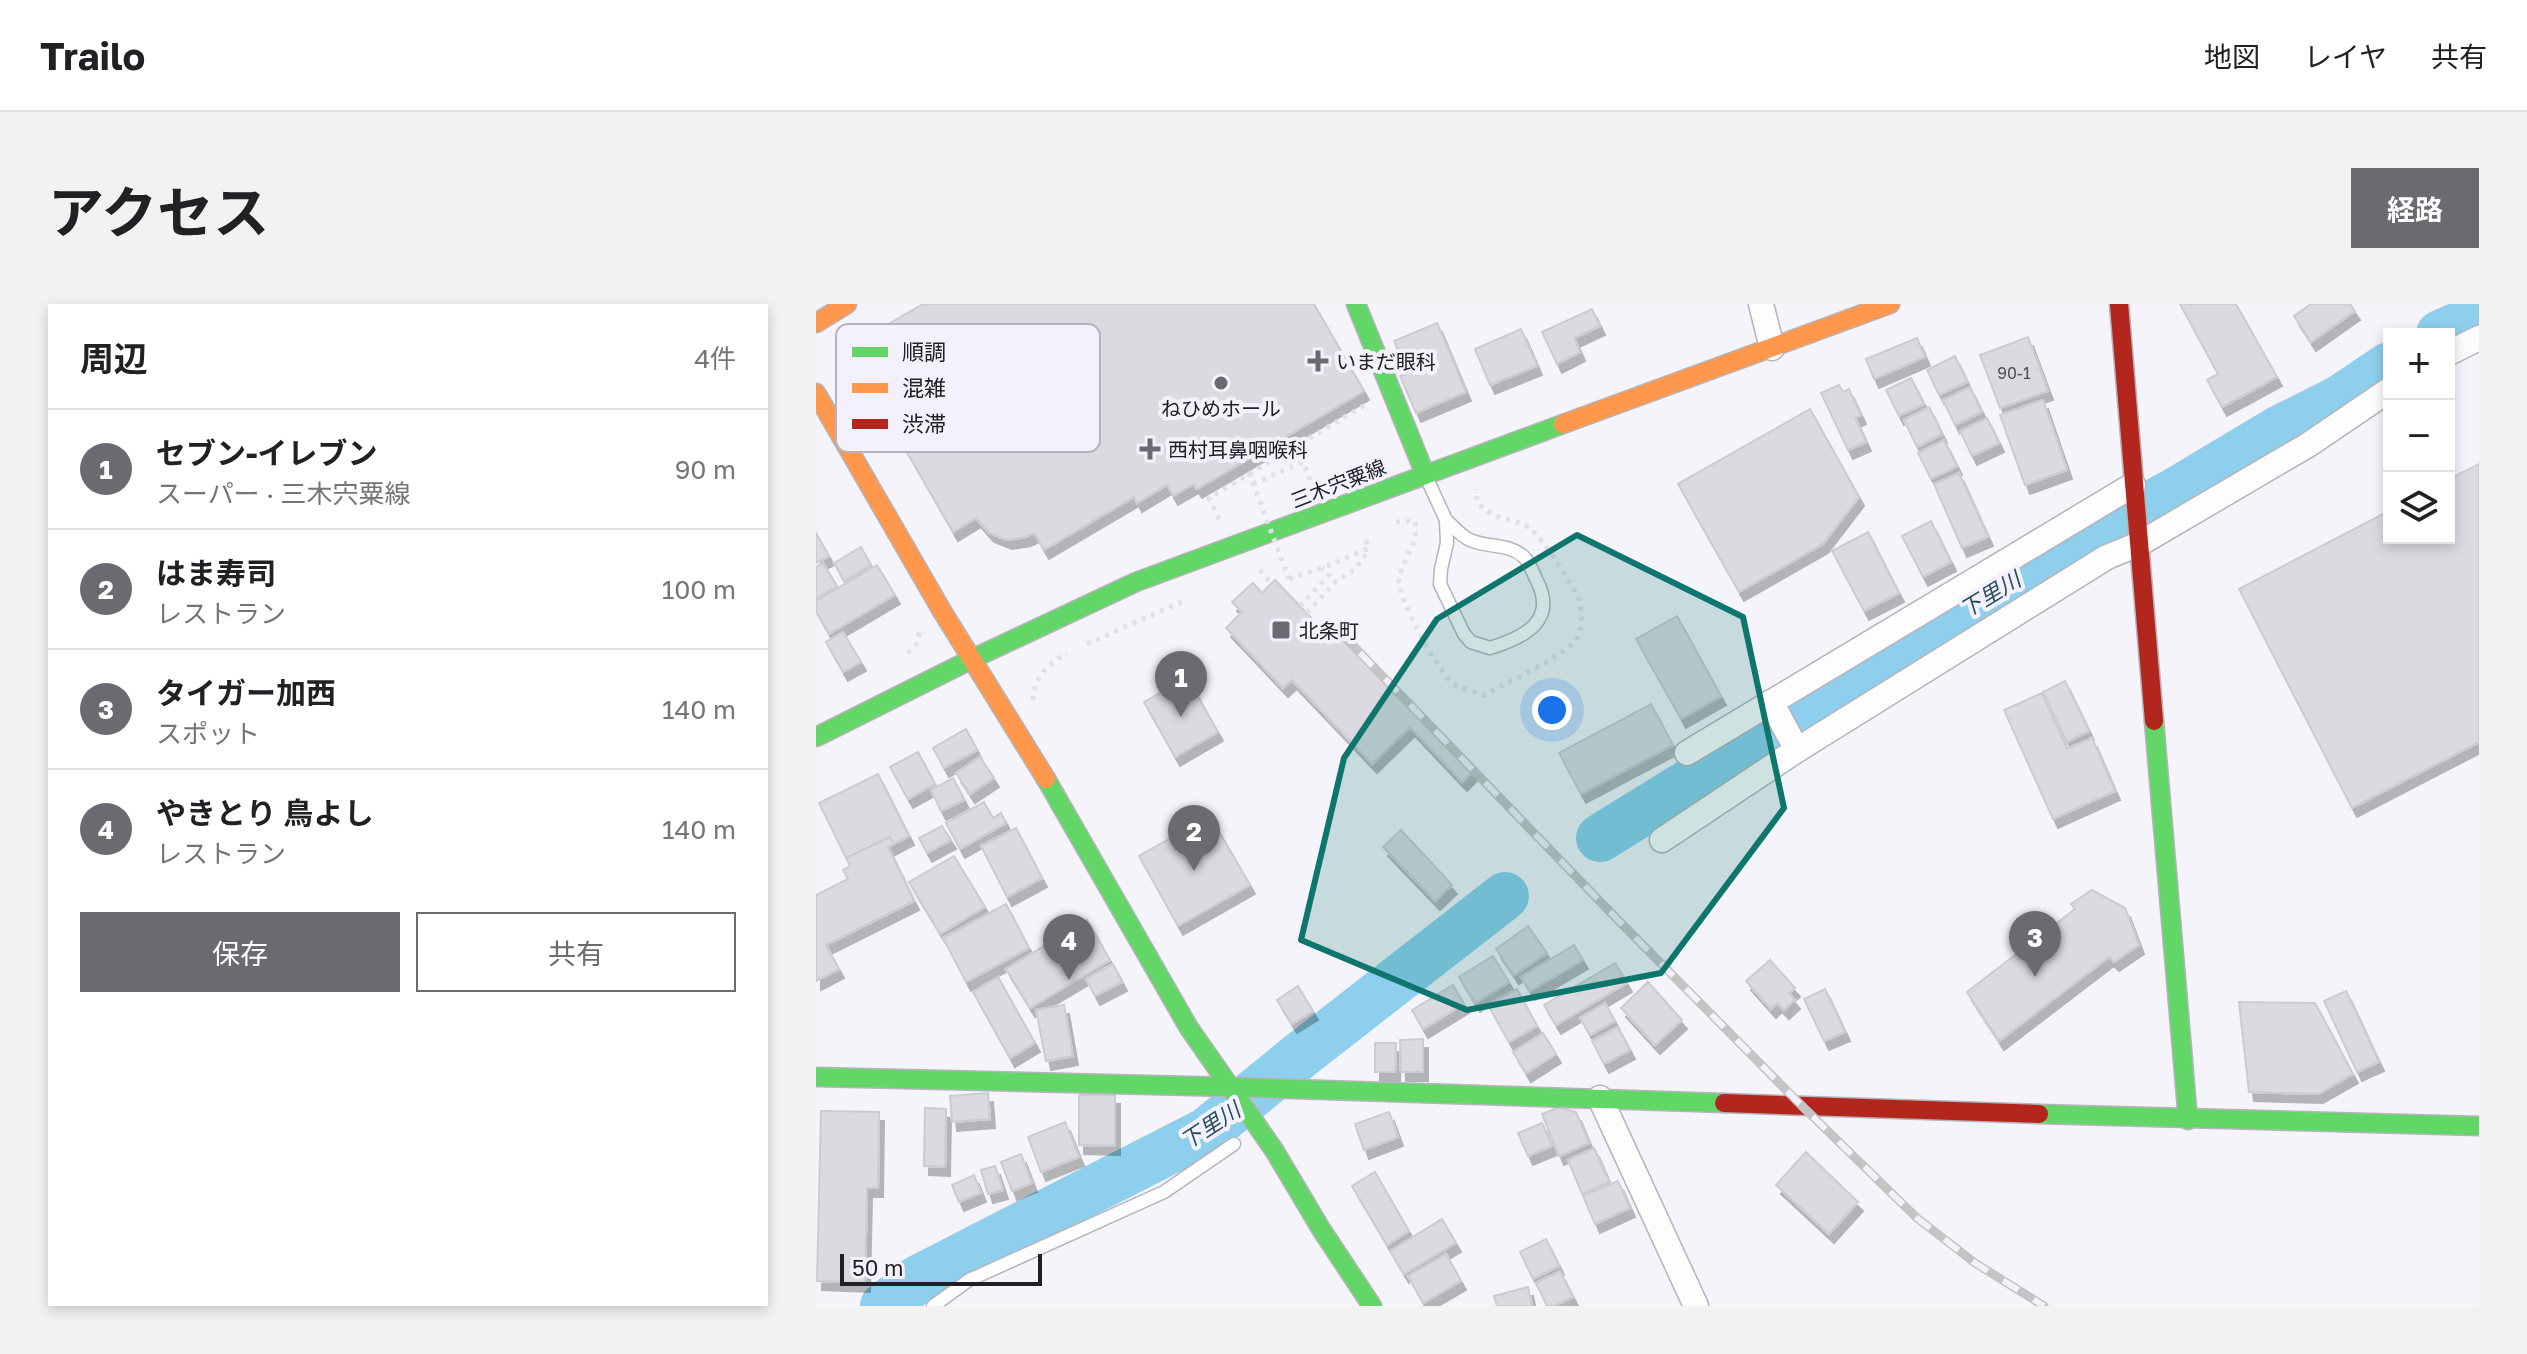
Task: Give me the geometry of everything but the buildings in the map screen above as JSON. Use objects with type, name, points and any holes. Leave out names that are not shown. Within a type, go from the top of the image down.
[{"type":"street","points":[[816,323],[847,304]]},
{"type":"street","points":[[1356,304],[1425,474]]},
{"type":"street","points":[[1761,304],[1772,348]]},
{"type":"street","name":"三木宍粟線","points":[[816,737],[1136,582],[1890,304]]},
{"type":"street","points":[[2119,304],[2188,1120]]},
{"type":"street","points":[[2455,350],[2479,338]]},
{"type":"street","points":[[816,393],[836,427]]},
{"type":"street","points":[[1662,840],[1797,750],[2107,557],[2139,544],[2308,445],[2383,394]]},
{"type":"street","points":[[851,452],[972,659],[1006,709],[1189,1028],[1274,1150],[1372,1306]]},
{"type":"street","points":[[1687,753],[2133,485]]},
{"type":"street","points":[[1771,702],[1797,750]]},
{"type":"street","points":[[816,1077],[1228,1086],[2188,1120],[2479,1126]]},
{"type":"street","points":[[1600,1098],[1696,1306]]},
{"type":"lane","points":[[1425,474],[1446,520],[1446,554],[1440,584],[1464,634],[1471,642],[1490,648],[1532,629],[1542,617],[1543,591],[1525,558],[1500,545],[1471,541],[1446,520]]},
{"type":"lane","points":[[933,1306],[969,1280],[1164,1192],[1234,1144]]},
{"type":"path","points":[[1220,523],[1209,498],[1373,400]]},
{"type":"path","points":[[1253,484],[1303,462],[1312,486]]},
{"type":"path","points":[[1249,473],[1289,579],[1369,548]]},
{"type":"path","points":[[1390,523],[1415,521],[1416,527],[1399,585],[1400,596],[1407,609],[1442,673],[1455,685],[1484,695],[1567,649],[1579,636],[1580,616],[1579,599],[1543,542],[1524,525],[1493,514],[1479,505],[1477,488]]},
{"type":"path","points":[[1348,539],[1377,529]]},
{"type":"path","points":[[1363,535],[1369,548]]},
{"type":"path","points":[[1307,613],[1336,581],[1356,569],[1369,548]]},
{"type":"path","points":[[1259,569],[1289,559]]},
{"type":"path","points":[[1300,606],[1329,575],[1322,568]]},
{"type":"path","points":[[1265,577],[1271,584]]},
{"type":"path","points":[[1085,644],[1187,600]]},
{"type":"path","points":[[1032,705],[1033,688],[1040,676],[1051,662],[1071,651]]},
{"type":"highlighted area","points":[[1577,535],[1743,617],[1784,808],[1661,973],[1467,1010],[1301,940],[1344,758],[1437,619]]},
{"type":"waterway","name":"下里川","points":[[2454,328],[2479,317]]},
{"type":"waterway","name":"下里川","points":[[1600,838],[1888,660],[2008,581],[2171,494],[2278,430],[2340,399],[2383,370]]},
{"type":"waterway","name":"下里川","points":[[884,1306],[918,1279],[1207,1131],[1505,896]]},
{"type":"railway","points":[[1335,627],[1617,919],[1917,1218],[1975,1263],[2044,1306]]},
{"type":"traffic: fast","points":[[1356,304],[1425,474]]},
{"type":"traffic: fast","points":[[816,737],[1136,582],[1563,424]]},
{"type":"traffic: fast","points":[[2154,721],[2188,1120]]},
{"type":"traffic: fast","points":[[1046,779],[1189,1028],[1274,1150],[1372,1306]]},
{"type":"traffic: fast","points":[[816,1077],[1724,1103]]},
{"type":"traffic: fast","points":[[2039,1114],[2479,1126]]},
{"type":"traffic: slow","points":[[816,323],[847,304]]},
{"type":"traffic: slow","points":[[1563,424],[1890,304]]},
{"type":"traffic: slow","points":[[816,393],[836,428]]},
{"type":"traffic: slow","points":[[850,452],[942,611],[1046,779]]},
{"type":"traffic: jam","points":[[2119,304],[2154,721]]},
{"type":"traffic: jam","points":[[1724,1103],[2039,1114]]},
{"type":"place","name":"いまだ眼科","points":[[1318,361]]},
{"type":"place","name":"ねひめホール","points":[[1221,383]]},
{"type":"place","name":"西村耳鼻咽喉科","points":[[1150,449]]},
{"type":"place","name":"北条町","points":[[1281,630]]},
{"type":"place","name":"セブン-イレブン","points":[[1181,717]]},
{"type":"place","name":"はま寿司","points":[[1194,871]]},
{"type":"place","name":"タイガー加西","points":[[2035,977]]},
{"type":"place","name":"やきとり 鳥よし","points":[[1069,980]]}]
